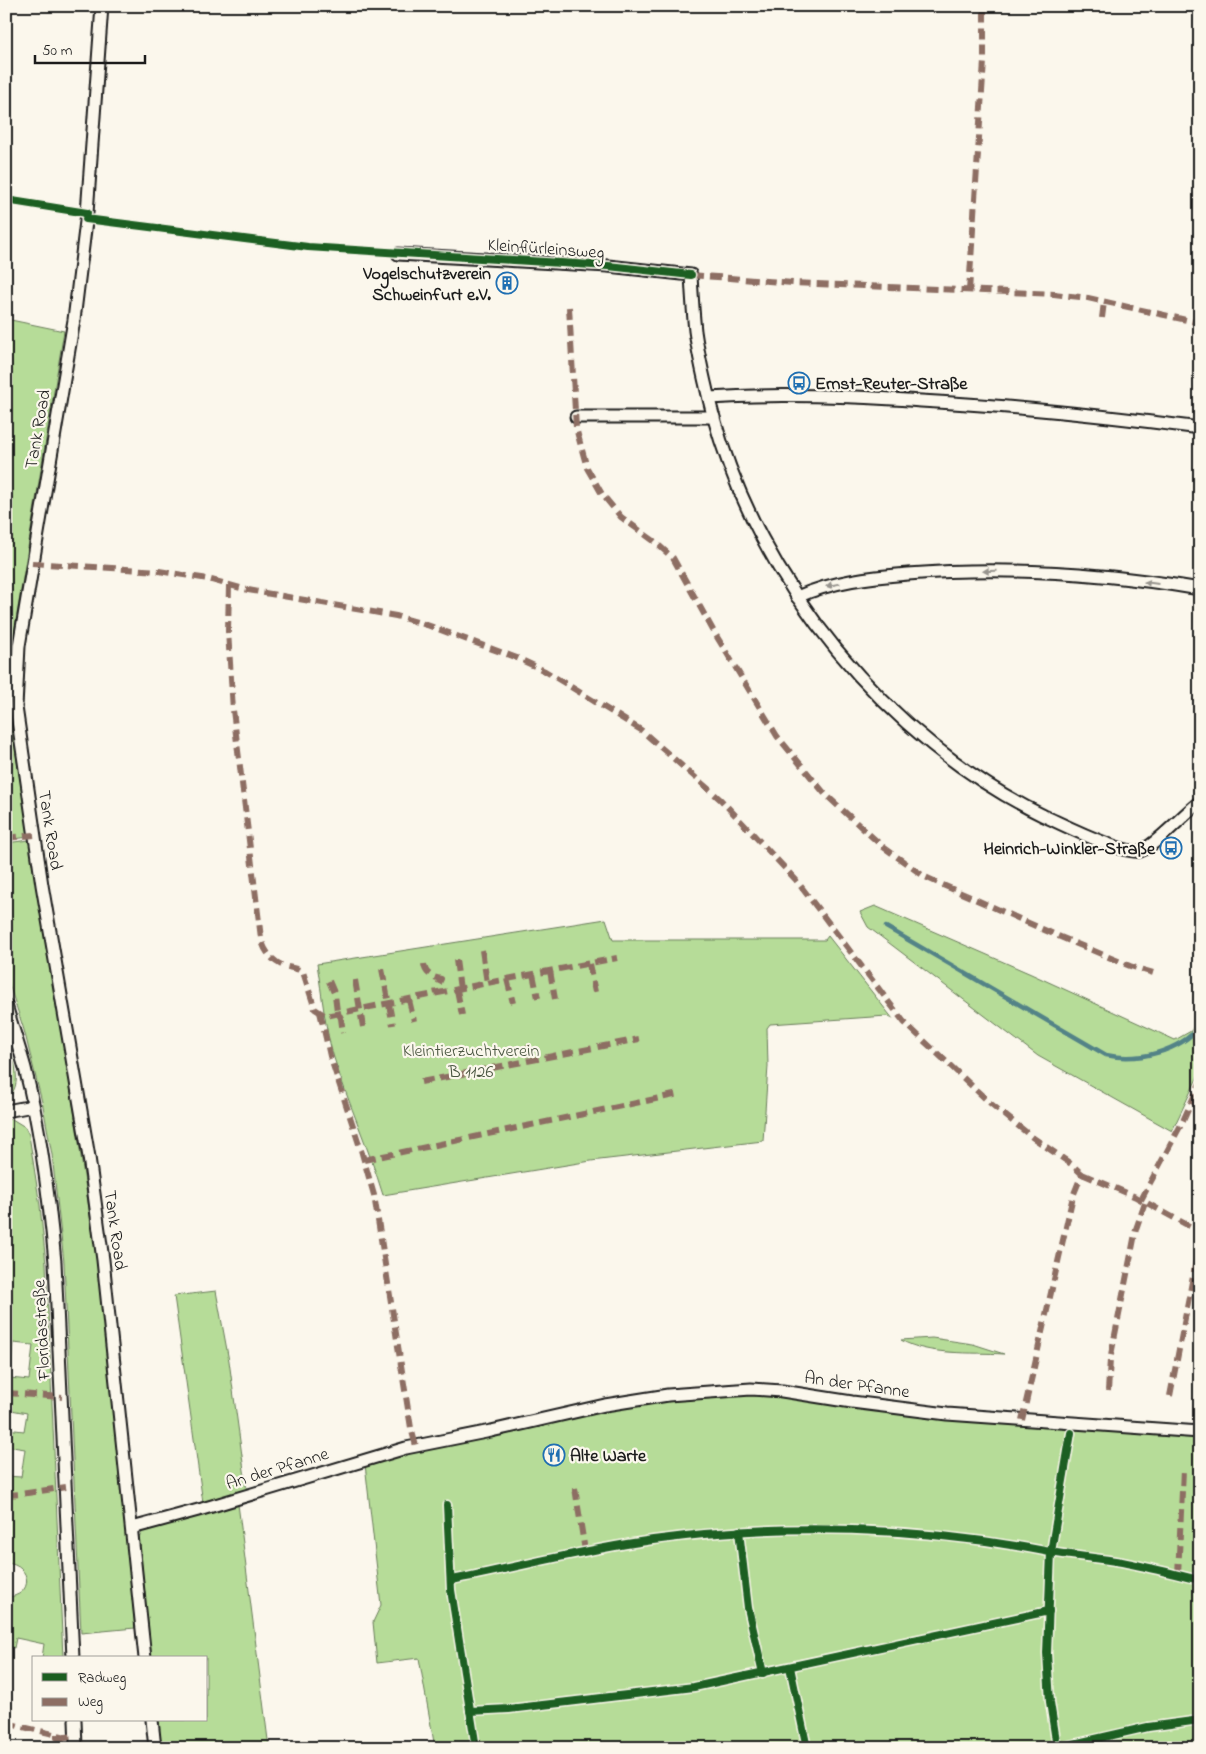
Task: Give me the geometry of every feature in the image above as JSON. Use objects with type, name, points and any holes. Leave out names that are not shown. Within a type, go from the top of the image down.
[{"type":"street","name":"Tank Road","points":[[102,6],[87,213],[74,320],[19,646],[16,707],[41,877],[89,1157],[114,1356],[145,1656]]},
{"type":"street","name":"Kleinflürleinsweg","points":[[398,254],[608,266],[691,275],[695,332],[709,398]]},
{"type":"street","points":[[1200,428],[1052,410],[954,402],[798,395],[709,398],[733,473],[760,532],[797,597],[842,658],[890,708],[936,748],[988,784],[1032,810],[1076,831],[1134,852],[1147,848],[1200,802]]},
{"type":"street","points":[[576,417],[714,417]]},
{"type":"street","points":[[797,597],[818,588],[870,578],[933,572],[1002,570],[1088,574],[1200,589]]},
{"type":"street","name":"Floridastraße","points":[[6,1005],[25,1068],[43,1153],[50,1202],[55,1262],[73,1656]]},
{"type":"street","points":[[6,1111],[33,1106]]},
{"type":"street","name":"An der Pfanne","points":[[132,1528],[406,1448],[605,1405],[668,1395],[751,1389],[782,1391],[947,1414],[1200,1432]]},
{"type":"street","points":[[75,1722],[76,1748]]},
{"type":"street","points":[[152,1722],[155,1748]]},
{"type":"green space","points":[[6,319],[64,331],[12,644],[10,706],[29,837],[6,840]]},
{"type":"green space","points":[[30,840],[97,1261],[119,1453],[135,1628],[81,1633],[64,1262],[52,1155],[43,1106],[24,1030],[6,975],[6,843]]},
{"type":"green space","points":[[875,906],[1031,974],[1175,1040],[1191,1031],[1200,1015],[1200,1072],[1172,1131],[1038,1056],[868,927],[860,912]]},
{"type":"green space","name":"Kleintierzuchtverein B 1126","points":[[606,919],[613,940],[825,940],[828,936],[893,1019],[887,1016],[770,1024],[767,1028],[768,1066],[763,1141],[591,1161],[383,1195],[331,1047],[317,964]]},
{"type":"green space","points":[[6,1038],[16,1070],[16,1078],[12,1093],[6,1099]]},
{"type":"green space","points":[[12,1119],[25,1127],[29,1135],[40,1206],[46,1264],[63,1656],[42,1656],[44,1644],[16,1638],[14,1648],[8,1646],[10,1636],[6,1635],[6,1597],[15,1596],[22,1592],[27,1581],[21,1569],[6,1563],[6,1476],[21,1477],[25,1449],[6,1446],[6,1429],[24,1431],[27,1413],[6,1409],[6,1120]],"holes":[[[13,1343],[33,1345],[29,1380],[10,1378]]]},
{"type":"green space","points":[[216,1291],[229,1361],[247,1492],[203,1503],[174,1296]]},
{"type":"green space","points":[[932,1338],[973,1344],[1004,1354],[937,1351],[924,1349],[901,1340]]},
{"type":"green space","points":[[758,1394],[951,1418],[1200,1437],[1200,1748],[435,1748],[419,1658],[377,1663],[373,1622],[381,1605],[366,1461],[668,1398]]},
{"type":"green space","points":[[238,1504],[269,1748],[161,1748],[158,1722],[208,1722],[208,1656],[151,1656],[139,1538],[143,1530]]},
{"type":"waterway","points":[[886,927],[1106,1055],[1131,1057],[1157,1053],[1181,1042],[1200,1026]]},
{"type":"marked path","points":[[969,291],[984,61],[984,6]]},
{"type":"marked path","points":[[691,275],[793,283],[1054,294],[1088,298],[1200,323]]},
{"type":"marked path","points":[[1102,318],[1104,302]]},
{"type":"marked path","points":[[569,307],[576,428],[587,468],[602,494],[621,517],[654,541],[673,558],[714,632],[777,736],[825,794],[882,846],[925,877],[1058,936],[1130,966],[1153,973]]},
{"type":"marked path","points":[[32,563],[159,571],[208,579],[248,590],[396,616],[427,625],[517,658],[545,671],[641,730],[721,800],[796,880],[904,1022],[990,1103],[1082,1174],[1073,1196],[1022,1420]]},
{"type":"marked path","points":[[229,585],[228,631],[233,710],[261,938],[266,951],[275,961],[303,972],[315,1009],[326,1016],[617,958]]},
{"type":"marked path","points":[[6,838],[34,835]]},
{"type":"marked path","points":[[482,950],[487,983]]},
{"type":"marked path","points":[[456,960],[460,989]]},
{"type":"marked path","points":[[424,964],[430,974],[441,979],[436,989],[437,994]]},
{"type":"marked path","points":[[589,964],[595,992]]},
{"type":"marked path","points":[[382,969],[393,1025]]},
{"type":"marked path","points":[[550,971],[555,999]]},
{"type":"marked path","points":[[533,974],[538,998]]},
{"type":"marked path","points":[[507,979],[513,1003]]},
{"type":"marked path","points":[[355,980],[363,1027]]},
{"type":"marked path","points":[[329,981],[335,995],[343,1033]]},
{"type":"marked path","points":[[457,990],[462,1015]]},
{"type":"marked path","points":[[409,1000],[414,1021]]},
{"type":"marked path","points":[[320,1012],[330,1056],[374,1195],[411,1428],[416,1446]]},
{"type":"marked path","points":[[421,1082],[639,1039]]},
{"type":"marked path","points":[[528,1045],[530,1060]]},
{"type":"marked path","points":[[1141,1200],[1183,1121],[1200,1083]]},
{"type":"marked path","points":[[364,1160],[679,1094]]},
{"type":"marked path","points":[[1082,1174],[1136,1197],[1200,1232]]},
{"type":"marked path","points":[[1108,1391],[1110,1360],[1136,1229],[1145,1203]]},
{"type":"marked path","points":[[1170,1396],[1196,1261],[1200,1252]]},
{"type":"marked path","points":[[6,1393],[62,1397]]},
{"type":"marked path","points":[[1178,1575],[1183,1470]]},
{"type":"marked path","points":[[6,1495],[66,1487]]},
{"type":"marked path","points":[[575,1488],[585,1551]]},
{"type":"marked path","points":[[6,1723],[66,1737],[76,1736]]},
{"type":"marked path","points":[[57,1734],[57,1738],[62,1741],[61,1748]]},
{"type":"cycle path","points":[[6,200],[87,213]]},
{"type":"cycle path","points":[[86,219],[308,247],[608,266],[691,275]]},
{"type":"cycle path","points":[[1057,1747],[1050,1702],[1047,1653],[1051,1552],[1071,1433]]},
{"type":"cycle path","points":[[447,1505],[451,1590],[476,1748]]},
{"type":"cycle path","points":[[451,1580],[577,1553],[653,1540],[702,1534],[802,1529],[902,1532],[952,1537],[1122,1562],[1200,1580]]},
{"type":"cycle path","points":[[739,1531],[748,1608],[763,1673]]},
{"type":"cycle path","points":[[470,1711],[509,1709],[694,1687],[1049,1611]]},
{"type":"cycle path","points":[[790,1667],[807,1748]]},
{"type":"cycle path","points":[[1056,1748],[1148,1727],[1200,1720]]},
{"type":"place","name":"Vogelschutzverein Schweinfurt e.V.","points":[[507,283]]},
{"type":"place","name":"Ernst-Reuter-Straße","points":[[799,383]]},
{"type":"place","name":"Heinrich-Winkler-Straße","points":[[1171,848]]},
{"type":"place","name":"Alte Warte","points":[[554,1455]]}]
